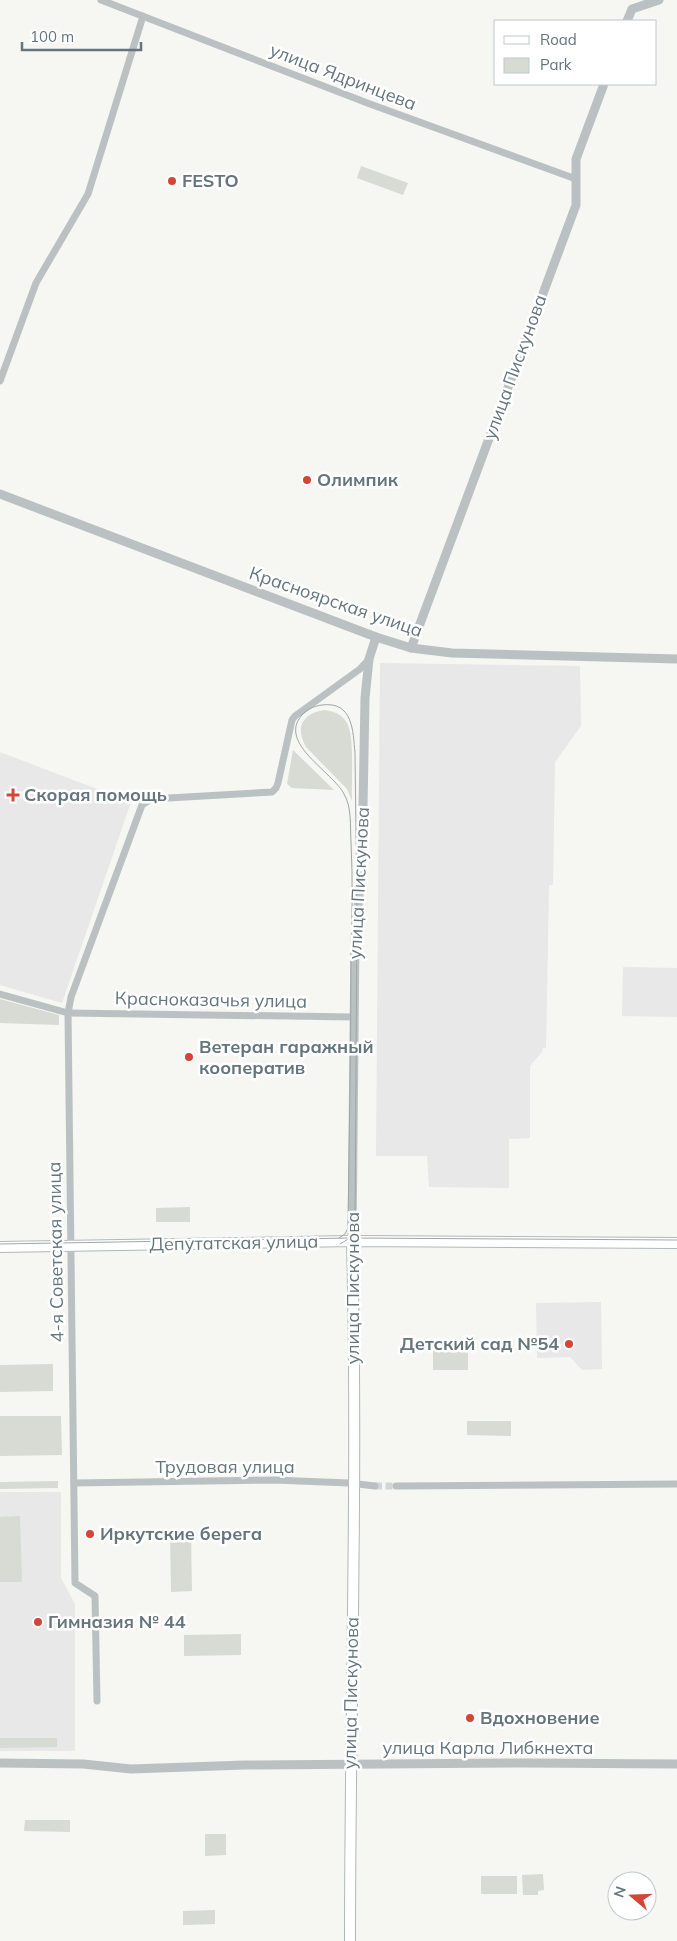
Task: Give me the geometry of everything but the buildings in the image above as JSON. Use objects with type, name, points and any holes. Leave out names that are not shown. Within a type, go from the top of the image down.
[{"type":"main road","name":"Депутатская улица","points":[[0,1247],[352,1241],[677,1243]]},
{"type":"main road","name":"улица Пискунова","points":[[350,1941],[350,1766],[355,1483],[352,1241]]},
{"type":"street","name":"улица Ядринцева","points":[[101,0],[360,100],[576,179]]},
{"type":"street","points":[[627,20],[637,0]]},
{"type":"street","points":[[632,9],[659,0]]},
{"type":"street","points":[[0,381],[36,283],[88,194],[143,16]]},
{"type":"street","name":"улица Пискунова","points":[[411,648],[576,204],[576,159],[604,85]]},
{"type":"street","name":"Красноярская улица","points":[[0,494],[376,637],[411,648],[452,653],[677,659]]},
{"type":"street","name":"улица Пискунова","points":[[352,1241],[355,938],[362,864],[364,706],[369,659],[376,637]]},
{"type":"street","name":"4-я Советская улица","points":[[97,1700],[95,1596],[75,1583],[68,1013],[71,997],[142,804],[151,800],[272,792],[278,783],[292,720],[360,669],[369,659]]},
{"type":"street","name":"Красноказачья улица","points":[[0,994],[68,1013],[354,1017]]},
{"type":"street","name":"Трудовая улица","points":[[74,1483],[274,1480],[355,1483],[376,1486]]},
{"type":"street","points":[[396,1486],[677,1484]]},
{"type":"street","name":"улица Карла Либкнехта","points":[[0,1763],[83,1764],[131,1770],[245,1766],[524,1763],[677,1764]]},
{"type":"shaded area","points":[[380,663],[580,666],[581,726],[555,762],[553,885],[549,885],[546,1048],[543,1048],[542,1052],[530,1066],[530,1138],[509,1139],[509,1188],[429,1187],[427,1156],[376,1156]]},
{"type":"shaded area","points":[[0,752],[131,802],[62,1003],[0,985]]},
{"type":"shaded area","points":[[623,967],[677,968],[677,1017],[622,1016]]},
{"type":"shaded area","name":"Детский сад №54","points":[[601,1302],[602,1369],[582,1370],[570,1357],[537,1358],[536,1303]]},
{"type":"shaded area","name":"Гимназия № 44","points":[[0,1492],[61,1492],[61,1578],[75,1604],[75,1751],[0,1751]]},
{"type":"green space","points":[[361,166],[408,183],[403,195],[357,178]]},
{"type":"green space","points":[[324,710],[340,715],[347,723],[352,749],[352,801],[347,789],[306,747],[303,740],[301,728],[303,722],[310,715]]},
{"type":"green space","points":[[293,750],[334,790],[292,788],[287,784]]},
{"type":"green space","points":[[0,999],[59,1015],[59,1025],[0,1023]]},
{"type":"green space","points":[[190,1207],[190,1222],[156,1222],[156,1208]]},
{"type":"green space","points":[[433,1351],[468,1351],[468,1370],[433,1370]]},
{"type":"green space","points":[[53,1364],[53,1391],[0,1392],[0,1365]]},
{"type":"green space","points":[[0,1416],[61,1416],[62,1455],[0,1456]]},
{"type":"green space","points":[[467,1421],[511,1421],[511,1436],[467,1435]]},
{"type":"green space","points":[[58,1481],[58,1488],[0,1489],[0,1482]]},
{"type":"green space","points":[[20,1516],[22,1582],[0,1582],[0,1517]]},
{"type":"green space","points":[[170,1534],[191,1534],[192,1591],[171,1592]]},
{"type":"green space","points":[[241,1634],[241,1655],[184,1656],[184,1635]]},
{"type":"green space","points":[[0,1738],[57,1738],[57,1747],[0,1748]]},
{"type":"green space","points":[[25,1820],[70,1820],[70,1832],[24,1831]]},
{"type":"green space","points":[[205,1834],[226,1834],[226,1855],[205,1856]]},
{"type":"green space","points":[[543,1874],[544,1890],[538,1891],[538,1895],[523,1895],[522,1875]]},
{"type":"green space","points":[[481,1876],[517,1876],[517,1894],[481,1894]]},
{"type":"green space","points":[[215,1910],[215,1924],[183,1925],[183,1911]]},
{"type":"tunnel","points":[[375,1486],[396,1486]]},
{"type":"tram line","points":[[339,1238],[345,1234],[348,1228],[352,900],[350,817],[347,799],[344,794],[338,785],[309,757],[296,736],[296,726],[302,715],[311,708],[322,705],[332,705],[346,713],[352,727],[355,753],[357,913],[355,1228],[350,1238],[340,1244]]},
{"type":"tram line","points":[[0,1244],[350,1238],[677,1240]]},
{"type":"place","name":"FESTO","points":[[172,181]]},
{"type":"place","name":"Олимпик","points":[[307,480]]},
{"type":"place","name":"Скорая помощь","points":[[13,795]]},
{"type":"place","name":"Ветеран гаражный кооператив","points":[[189,1057]]},
{"type":"place","name":"Детский сад №54","points":[[569,1344]]},
{"type":"place","name":"Иркутские берега","points":[[90,1534]]},
{"type":"place","name":"Гимназия № 44","points":[[38,1622]]},
{"type":"place","name":"Вдохновение","points":[[470,1718]]}]
